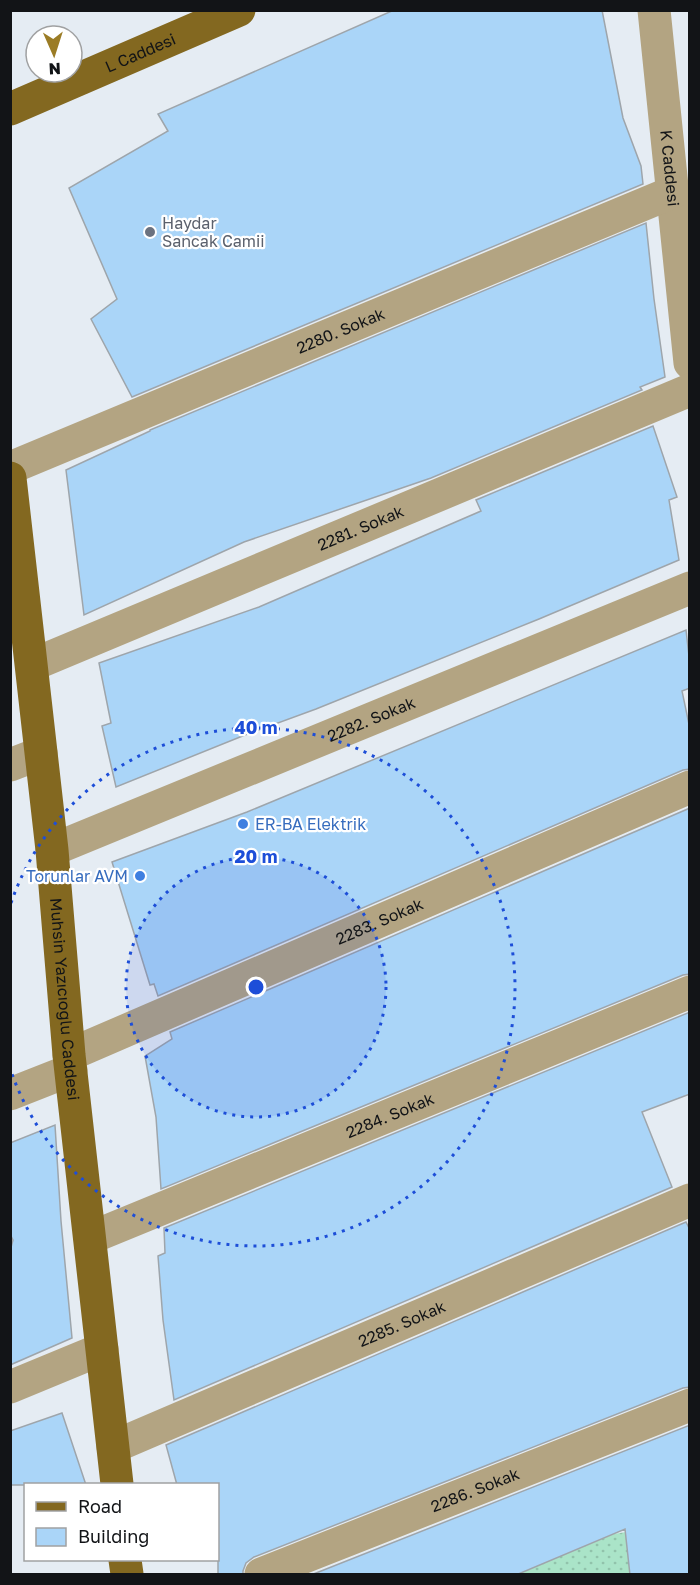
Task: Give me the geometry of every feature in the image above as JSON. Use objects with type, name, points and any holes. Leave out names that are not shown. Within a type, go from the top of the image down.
[{"type":"main road","name":"L Caddesi","points":[[10,109],[239,10]]},
{"type":"main road","name":"Muhsin Yazıcıoğlu Caddesi","points":[[10,478],[52,850],[70,1062],[117,1483]]},
{"type":"street","name":"K Caddesi","points":[[654,10],[690,363]]},
{"type":"street","name":"2280. Sokak","points":[[10,468],[673,192]]},
{"type":"street","name":"2281. Sokak","points":[[32,665],[690,390]]},
{"type":"street","name":"2282. Sokak","points":[[52,850],[690,588]]},
{"type":"street","points":[[10,765],[41,753]]},
{"type":"street","name":"2283. Sokak","points":[[10,1094],[70,1062],[690,787]]},
{"type":"street","name":"2284. Sokak","points":[[90,1238],[690,992]]},
{"type":"street","name":"2285. Sokak","points":[[112,1447],[690,1200]]},
{"type":"street","points":[[10,1386],[102,1349]]},
{"type":"street","name":"2286. Sokak","points":[[261,1575],[690,1406]]},
{"type":"green space","points":[[626,1532],[630,1574],[517,1574],[614,1534]]},
{"type":"building","points":[[394,10],[602,10],[623,118],[641,166],[643,184],[132,397],[91,319],[117,299],[69,188],[168,131],[158,114]]},
{"type":"building","points":[[646,223],[665,377],[640,387],[642,390],[431,478],[244,542],[84,615],[66,470],[150,430]]},
{"type":"building","points":[[653,426],[677,497],[669,500],[679,560],[316,709],[116,787],[102,726],[111,723],[99,663],[259,607],[481,511],[476,500]]},
{"type":"building","points":[[686,630],[690,688],[682,691],[690,729],[690,769],[683,770],[158,996],[154,984],[150,985],[112,862],[247,812]]},
{"type":"building","points":[[690,808],[690,974],[161,1189],[156,1117],[145,1056],[172,1039],[170,1032]]},
{"type":"building","points":[[690,1012],[690,1094],[642,1112],[672,1187],[174,1400],[163,1320],[158,1256],[165,1253],[164,1228]]},
{"type":"building","points":[[55,1125],[72,1338],[10,1365],[10,1251],[13,1240],[10,1234],[10,1143]]},
{"type":"building","points":[[686,1222],[690,1230],[690,1387],[254,1557],[246,1563],[243,1575],[218,1575],[219,1483],[176,1483],[166,1445]]},
{"type":"building","points":[[62,1413],[85,1483],[10,1485],[10,1431]]},
{"type":"building","points":[[690,1425],[690,1575],[630,1575],[625,1529],[516,1575],[311,1575]]},
{"type":"place","name":"Haydar Sancak Camii","points":[[150,232]]},
{"type":"place","name":"ER-BA Elektrik","points":[[243,824]]},
{"type":"place","name":"Torunlar AVM","points":[[140,876]]}]
